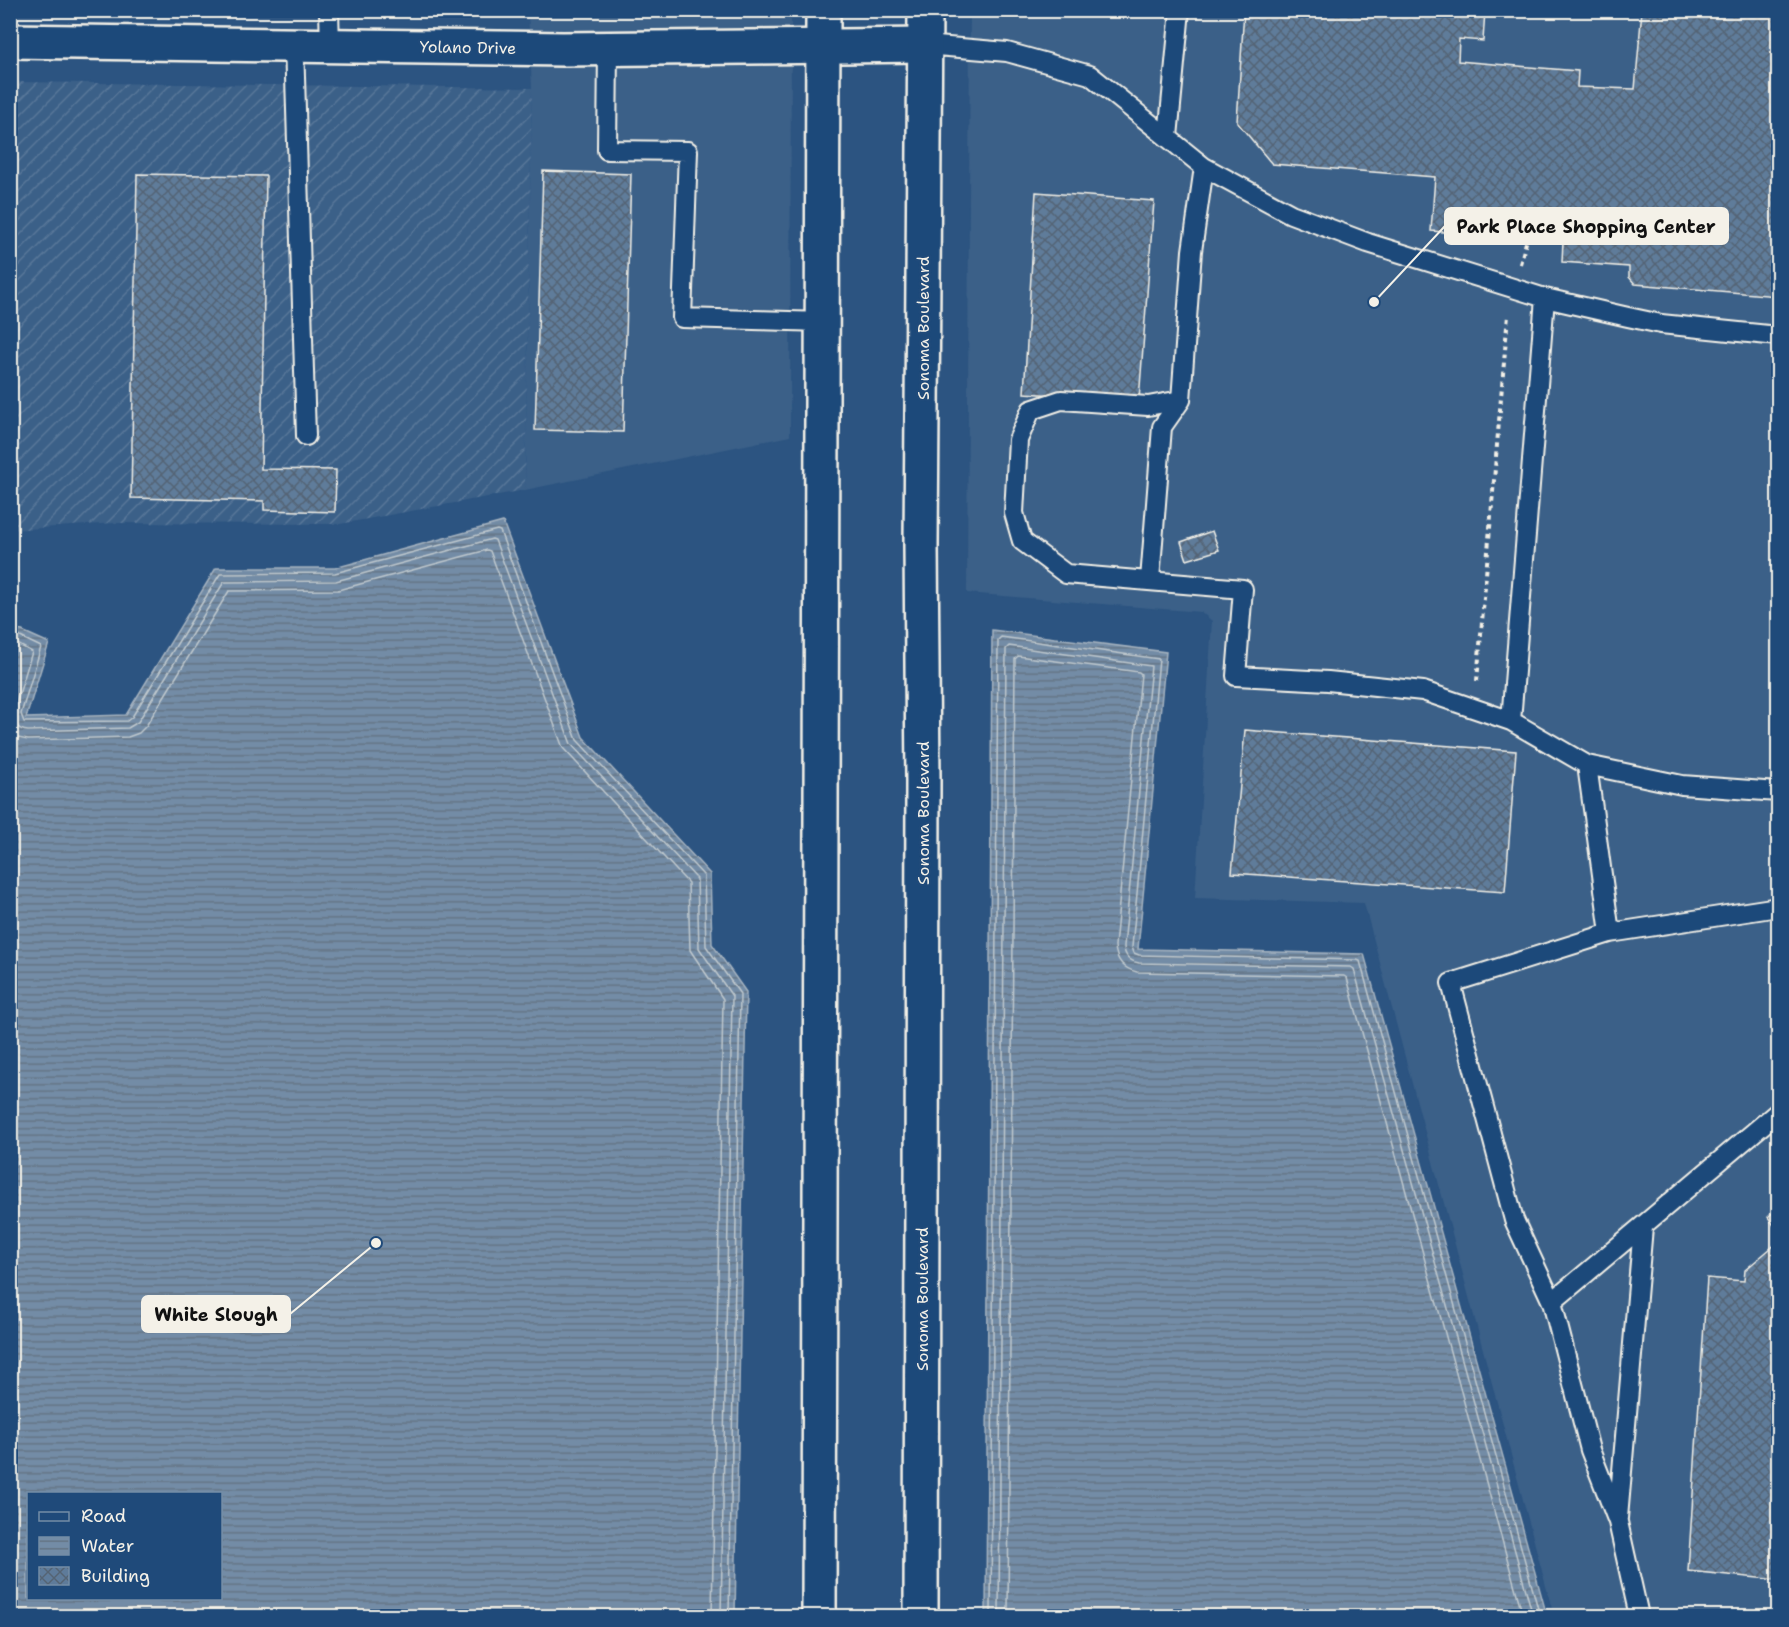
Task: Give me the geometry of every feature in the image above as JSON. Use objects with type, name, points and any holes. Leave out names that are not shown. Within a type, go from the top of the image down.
[{"type":"main road","points":[[819,1617],[824,10]]},
{"type":"main road","name":"Sonoma Boulevard","points":[[921,1617],[923,793],[921,545],[925,10]]},
{"type":"main road","name":"Yolano Drive","points":[[10,41],[608,48],[925,45]]},
{"type":"lane","points":[[329,10],[330,46]]},
{"type":"lane","points":[[1168,137],[1180,10]]},
{"type":"lane","points":[[294,44],[306,436]]},
{"type":"lane","points":[[925,45],[1007,52],[1089,75],[1204,167],[1291,214],[1368,243],[1545,298],[1661,324],[1779,336]]},
{"type":"lane","points":[[608,48],[607,150],[688,151],[682,318],[823,322]]},
{"type":"lane","points":[[1150,580],[1162,427],[1181,400],[1192,251],[1204,167]]},
{"type":"lane","points":[[1511,721],[1545,298]]},
{"type":"lane","points":[[1181,400],[1148,406],[1061,399],[1031,410],[1018,440],[1014,513],[1022,541],[1066,574],[1243,589],[1236,676],[1328,681],[1424,692],[1511,721],[1587,765],[1682,785],[1779,792]]},
{"type":"lane","points":[[1587,765],[1610,933]]},
{"type":"lane","points":[[1640,1617],[1618,1522],[1590,1450],[1552,1302],[1514,1220],[1451,983],[1610,933],[1779,907]]},
{"type":"lane","points":[[1552,1302],[1779,1112]]},
{"type":"lane","points":[[1618,1522],[1643,1227]]},
{"type":"path","points":[[1469,707],[1478,680],[1506,320],[1527,239]]},
{"type":"shaded area","points":[[528,11],[791,11],[790,436],[525,490],[532,88]]},
{"type":"shaded area","points":[[970,11],[1778,11],[1778,1616],[1554,1616],[1364,903],[1195,898],[1212,621],[1201,612],[967,593]]},
{"type":"shaded area","points":[[11,82],[532,88],[525,490],[340,524],[115,523],[11,530]]},
{"type":"water","points":[[503,522],[583,737],[710,874],[712,944],[746,992],[735,1616],[11,1616],[11,626],[49,643],[26,718],[126,715],[216,568],[335,568]]},
{"type":"water","points":[[992,630],[1166,652],[1138,949],[1364,954],[1547,1616],[986,1616]]},
{"type":"building","points":[[1244,10],[1485,10],[1483,41],[1459,39],[1458,61],[1578,71],[1577,87],[1635,89],[1642,10],[1778,10],[1778,296],[1635,284],[1629,277],[1629,267],[1562,262],[1563,241],[1431,231],[1435,177],[1272,164],[1237,122]]},
{"type":"building","points":[[543,171],[631,174],[623,432],[535,430]]},
{"type":"building","points":[[137,174],[266,176],[261,469],[336,470],[335,512],[264,510],[264,501],[131,498]]},
{"type":"building","points":[[1036,192],[1154,201],[1139,400],[1024,393]]},
{"type":"building","points":[[1212,531],[1219,550],[1187,560],[1181,542]]},
{"type":"building","points":[[1245,730],[1516,751],[1505,892],[1232,873]]},
{"type":"building","points":[[1778,1208],[1778,1231],[1768,1217]]},
{"type":"building","points":[[1778,1242],[1778,1580],[1688,1571],[1707,1278],[1744,1281],[1745,1270]]},
{"type":"place","name":"Park Place Shopping Center","points":[[1374,302]]},
{"type":"place","name":"White Slough","points":[[376,1243]]}]
